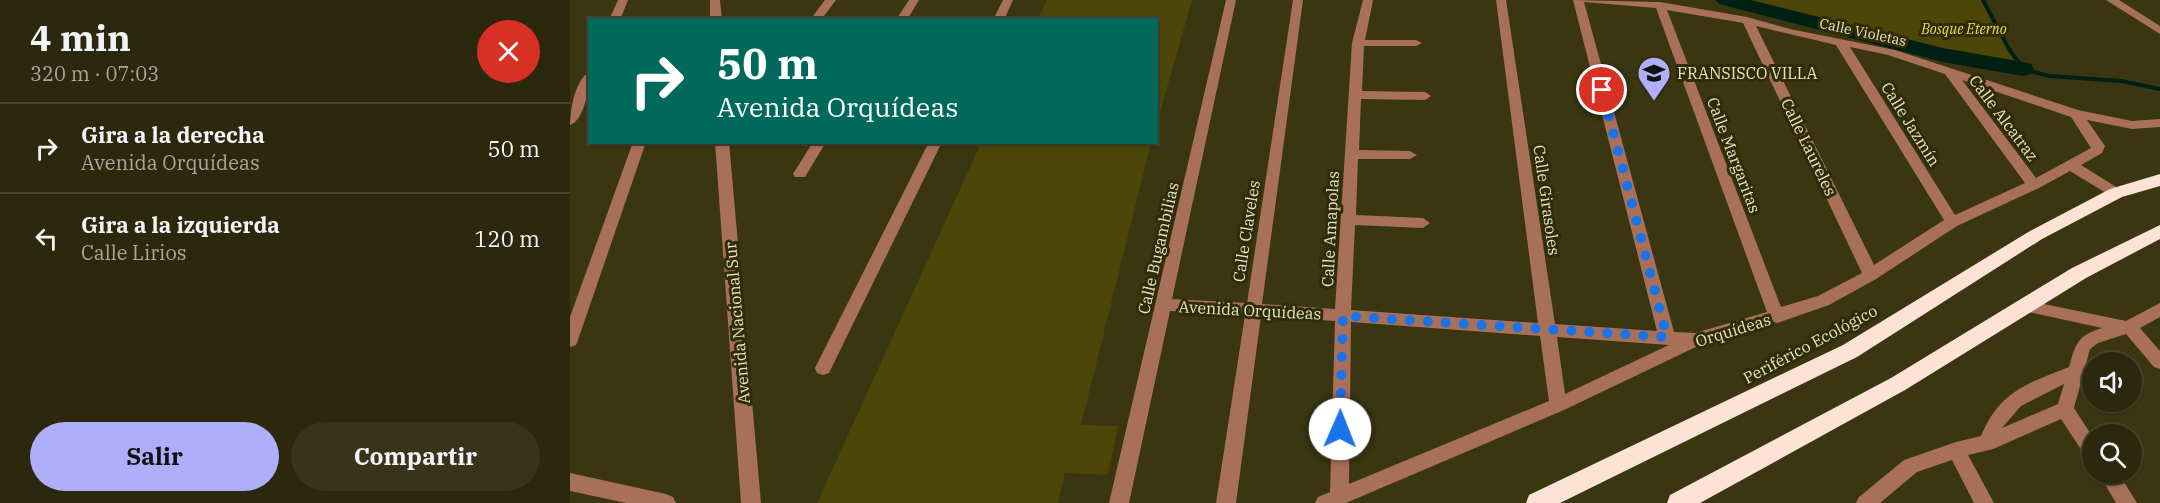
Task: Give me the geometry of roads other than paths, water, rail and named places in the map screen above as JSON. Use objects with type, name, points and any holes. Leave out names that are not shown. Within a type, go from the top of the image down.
[{"type":"highway","name":"Periférico Ecológico","points":[[1538,503],[1850,351],[2036,235],[2116,193],[2160,180]]},
{"type":"highway","points":[[1678,503],[1898,384],[2079,273],[2160,231]]},
{"type":"street","points":[[615,18],[623,0]]},
{"type":"street","points":[[715,0],[716,18]]},
{"type":"street","points":[[817,18],[831,0]]},
{"type":"street","points":[[902,18],[914,0]]},
{"type":"street","points":[[999,18],[1008,0]]},
{"type":"street","name":"Calle Bugambilias","points":[[1119,503],[1232,0]]},
{"type":"street","name":"Calle Claveles","points":[[1226,503],[1252,309],[1299,0]]},
{"type":"street","name":"Calle Amapolas","points":[[1332,500],[1358,43],[1368,0]]},
{"type":"street","name":"Calle Girasoles","points":[[1501,0],[1558,405]]},
{"type":"street","points":[[1578,0],[1667,337]]},
{"type":"street","name":"Calle Violetas","points":[[1588,0],[1660,5],[1747,20],[1841,43],[1891,52],[2076,114],[2132,125],[2160,123]]},
{"type":"street","points":[[2111,0],[2160,31]]},
{"type":"street","name":"Calle Margaritas","points":[[1660,5],[1777,317]]},
{"type":"street","name":"Calle Laureles","points":[[1747,20],[1871,275]]},
{"type":"street","points":[[1358,43],[1416,43]]},
{"type":"street","name":"Calle Jazmín","points":[[1841,43],[1952,222]]},
{"type":"street","name":"Calle Alcatraz","points":[[1948,70],[2034,185]]},
{"type":"street","points":[[570,121],[588,80]]},
{"type":"street","points":[[1355,95],[1425,96]]},
{"type":"street","name":"Orquídeas","points":[[1332,500],[1558,405],[1695,340],[1777,317],[1823,301],[1871,275],[1952,222],[2034,185],[2097,150],[2098,146],[2076,114]]},
{"type":"street","points":[[570,340],[639,144]]},
{"type":"street","name":"Avenida Nacional Sur","points":[[722,144],[751,503]]},
{"type":"street","points":[[800,174],[819,144]]},
{"type":"street","points":[[823,368],[935,144]]},
{"type":"street","points":[[1352,154],[1410,155]]},
{"type":"street","points":[[2071,165],[2116,193]]},
{"type":"street","points":[[1348,220],[1423,223]]},
{"type":"street","name":"Avenida Orquídeas","points":[[1163,306],[1252,309],[1695,340]]},
{"type":"street","points":[[2025,306],[2129,327],[2160,362]]},
{"type":"street","points":[[2082,435],[2065,409],[2083,346],[2092,338],[2129,327],[2160,309]]},
{"type":"street","points":[[1987,443],[1998,418],[2008,407],[2048,383],[2076,371]]},
{"type":"street","points":[[1866,503],[1911,466],[1956,450],[1987,443],[2065,409]]},
{"type":"street","points":[[1956,450],[1984,503]]},
{"type":"street","points":[[570,482],[666,503]]},
{"type":"street","points":[[2115,484],[2127,503]]},
{"type":"waterway","points":[[1726,0],[1943,55],[2023,69]]},
{"type":"waterway","points":[[1983,0],[2009,49],[2023,69],[2049,76],[2121,81],[2160,89]]},
{"type":"place","name":"FRANSISCO VILLA","points":[[1654,102]]},
{"type":"park label","name":"Bosque Eterno","points":[[1964,29]]}]
